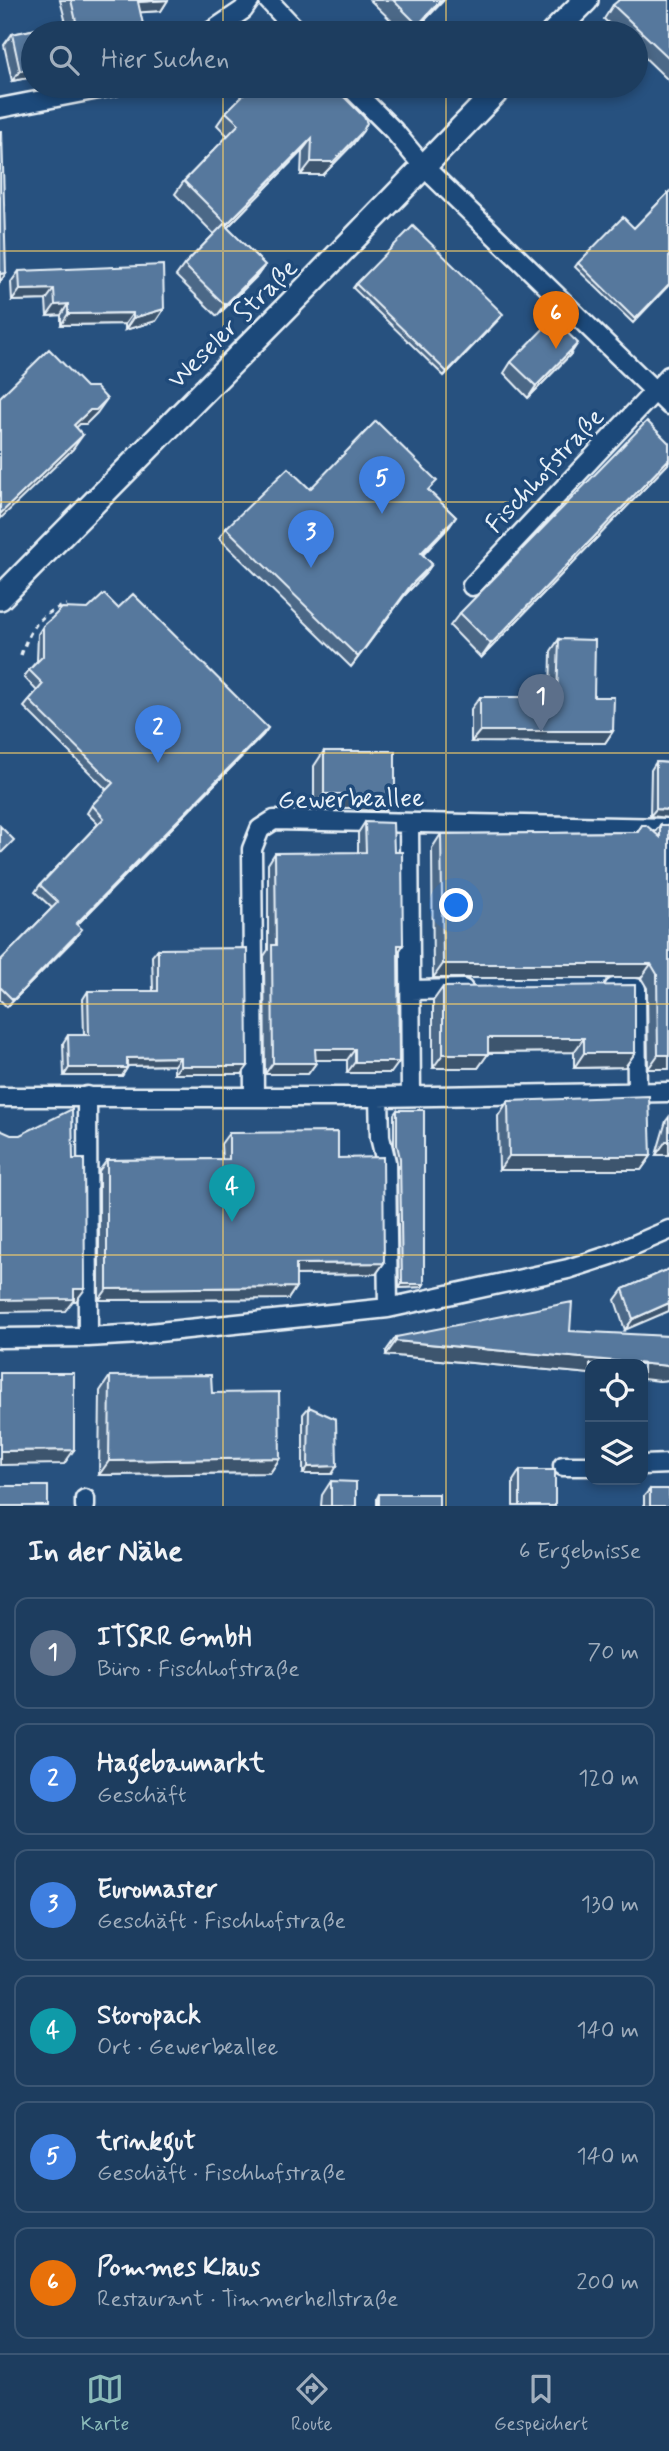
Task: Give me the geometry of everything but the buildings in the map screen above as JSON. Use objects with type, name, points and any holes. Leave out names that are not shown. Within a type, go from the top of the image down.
[{"type":"main road","points":[[565,21],[586,0]]},
{"type":"main road","name":"Weseler Straße","points":[[0,598],[490,98]]},
{"type":"street","points":[[226,21],[243,9],[250,0]]},
{"type":"street","points":[[268,0],[288,21]]},
{"type":"street","points":[[0,108],[52,98]]},
{"type":"street","points":[[361,98],[394,131],[423,166],[669,405]]},
{"type":"street","name":"Fischhofstraße","points":[[472,586],[669,376]]},
{"type":"street","name":"Gewerbeallee","points":[[254,1096],[252,849],[260,829],[274,820],[669,828]]},
{"type":"street","points":[[409,823],[411,1096]]},
{"type":"street","points":[[596,988],[636,988],[637,1093]]},
{"type":"street","points":[[411,990],[477,989]]},
{"type":"street","points":[[0,1097],[379,1097],[669,1092]]},
{"type":"street","points":[[87,1096],[88,1337]]},
{"type":"street","points":[[379,1097],[380,1137],[386,1162],[388,1308]]},
{"type":"street","points":[[0,1338],[140,1335],[388,1308],[568,1269],[611,1255],[669,1230]]},
{"type":"street","points":[[648,1465],[669,1464]]},
{"type":"street","points":[[564,1466],[585,1466]]},
{"type":"path","points":[[21,655],[29,631],[50,610],[67,605]]},
{"type":"path","points":[[41,620],[47,625]]},
{"type":"place","name":"Pommes Klaus","points":[[556,349]]},
{"type":"place","name":"trinkgut","points":[[382,514]]},
{"type":"place","name":"Euromaster","points":[[311,568]]},
{"type":"place","name":"ITSRR GmbH","points":[[541,732]]},
{"type":"place","name":"Hagebaumarkt","points":[[158,763]]},
{"type":"place","name":"Storopack","points":[[232,1222]]}]
